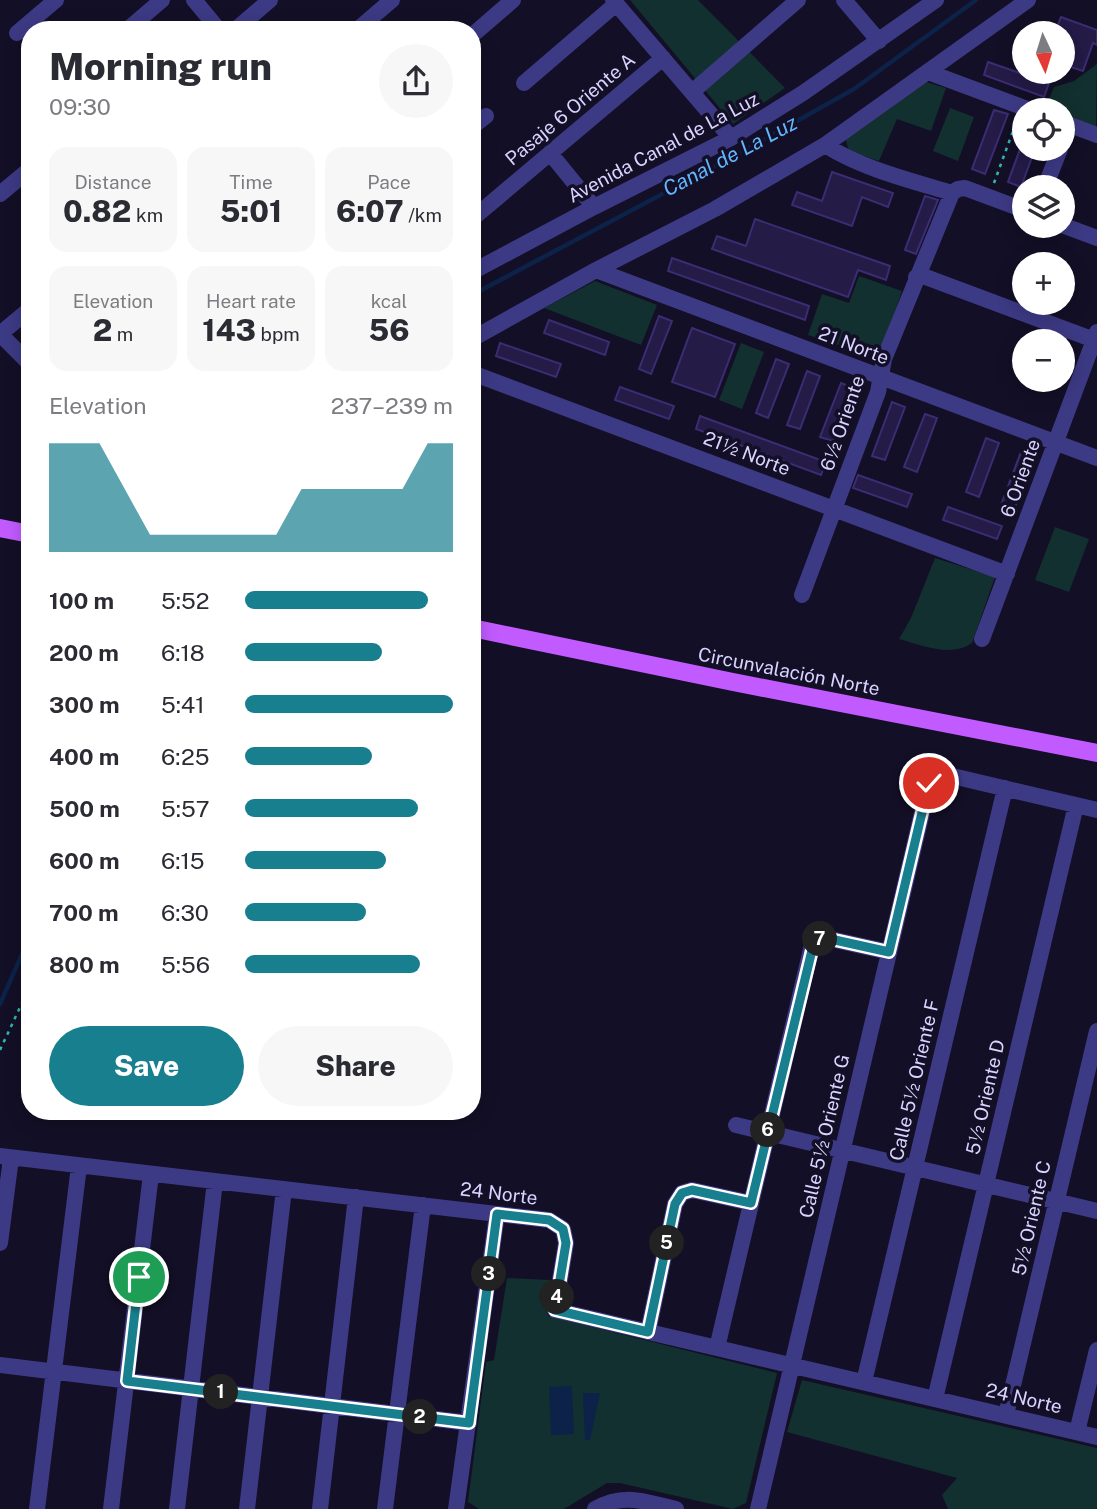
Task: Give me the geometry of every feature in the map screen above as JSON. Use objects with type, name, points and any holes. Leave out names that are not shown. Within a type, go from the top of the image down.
[{"type":"main road","points":[[0,528],[21,532]]},
{"type":"main road","name":"Circunvalación Norte","points":[[481,630],[1097,753]]},
{"type":"street","points":[[31,21],[56,0]]},
{"type":"street","points":[[138,21],[162,0]]},
{"type":"street","points":[[194,0],[212,21]]},
{"type":"street","points":[[246,21],[270,0]]},
{"type":"street","points":[[368,21],[392,0]]},
{"type":"street","points":[[481,28],[513,0]]},
{"type":"street","points":[[692,92],[798,0]]},
{"type":"street","name":"Avenida Canal de La Luz","points":[[481,267],[731,138],[803,93],[936,0]]},
{"type":"street","points":[[481,334],[596,270],[715,209],[825,145],[1028,0]]},
{"type":"street","points":[[524,83],[615,2],[731,138]]},
{"type":"street","points":[[850,2],[879,41]]},
{"type":"street","points":[[17,33],[21,30]]},
{"type":"street","name":"Pasaje 6 Oriente A","points":[[481,211],[663,58]]},
{"type":"street","points":[[928,72],[1012,104]]},
{"type":"street","points":[[481,120],[486,116]]},
{"type":"street","points":[[1075,127],[1097,135]]},
{"type":"street","points":[[825,145],[875,169],[955,191],[965,188],[1012,206]]},
{"type":"street","points":[[550,153],[594,207]]},
{"type":"street","points":[[0,194],[21,176]]},
{"type":"street","name":"6½ Oriente","points":[[802,596],[878,393],[884,359],[916,277],[922,270],[955,191]]},
{"type":"street","points":[[1075,230],[1097,238]]},
{"type":"street","name":"21 Norte","points":[[596,270],[1097,458]]},
{"type":"street","points":[[916,277],[923,276],[1096,338]]},
{"type":"street","points":[[21,316],[0,334],[21,355]]},
{"type":"street","name":"6 Oriente","points":[[982,639],[1096,338]]},
{"type":"street","name":"21½ Norte","points":[[481,376],[1007,574]]},
{"type":"street","name":"Calle 5½ Oriente G","points":[[758,1509],[927,787],[936,776],[944,774],[1005,788]]},
{"type":"street","points":[[1005,788],[1097,810]]},
{"type":"street","name":"Calle 5½ Oriente F","points":[[864,1382],[1005,788]]},
{"type":"street","name":"5½ Oriente D","points":[[934,1399],[1076,805]]},
{"type":"street","points":[[717,1348],[813,946],[818,940],[826,938],[889,952]]},
{"type":"street","name":"5½ Oriente C","points":[[1006,1416],[1097,1031]]},
{"type":"street","points":[[736,1125],[1097,1211]]},
{"type":"street","points":[[0,1243],[6,1157]]},
{"type":"street","name":"24 Norte","points":[[6,1157],[549,1220],[563,1229],[566,1243],[555,1310],[1097,1437]]},
{"type":"street","points":[[37,1509],[79,1166]]},
{"type":"street","points":[[111,1509],[151,1174]]},
{"type":"street","points":[[177,1509],[215,1181]]},
{"type":"street","points":[[247,1509],[284,1189]]},
{"type":"street","points":[[648,1332],[675,1204],[679,1196],[692,1190],[751,1203]]},
{"type":"street","points":[[320,1509],[356,1198]]},
{"type":"street","points":[[385,1509],[422,1205]]},
{"type":"street","points":[[457,1509],[497,1214]]},
{"type":"street","points":[[1077,1432],[1097,1350]]},
{"type":"street","points":[[0,1365],[469,1423]]},
{"type":"street","points":[[595,1509],[610,1501],[627,1498],[676,1509]]},
{"type":"path","points":[[988,197],[1012,141]]},
{"type":"path","points":[[0,1049],[21,1005]]},
{"type":"green space","points":[[630,0],[698,0],[785,88],[733,124]]},
{"type":"green space","points":[[1097,64],[1096,128],[1075,121],[1075,98],[1050,98],[1054,87],[1075,84],[1075,80]]},
{"type":"green space","points":[[926,82],[946,88],[931,131],[897,119],[879,161],[849,151],[845,138]]},
{"type":"green space","points":[[950,108],[974,117],[958,161],[933,151]]},
{"type":"green space","points":[[859,276],[902,291],[879,359],[808,335],[822,294],[849,303]]},
{"type":"green space","points":[[595,281],[657,305],[641,345],[544,308]]},
{"type":"green space","points":[[741,343],[764,352],[742,409],[719,400]]},
{"type":"green space","points":[[1055,527],[1089,539],[1069,592],[1035,580]]},
{"type":"green space","points":[[935,558],[995,577],[972,643],[955,650],[936,649],[899,639],[911,618]]},
{"type":"green space","points":[[507,1278],[550,1280],[545,1304],[548,1316],[777,1373],[746,1503],[733,1509],[620,1483],[607,1483],[564,1509],[479,1509],[468,1502],[486,1362],[494,1360]]},
{"type":"green space","points":[[802,1380],[1097,1448],[1097,1509],[948,1509],[942,1495],[957,1478],[787,1432]]},
{"type":"water","points":[[572,1386],[574,1434],[551,1435],[549,1387]]},
{"type":"water","points":[[583,1393],[600,1393],[590,1440],[585,1440]]},
{"type":"building","points":[[1075,22],[1097,30],[1097,45],[1093,43],[1083,71],[1075,68]]},
{"type":"building","points":[[988,62],[1012,70],[1012,84],[1049,84],[1044,97],[984,75]]},
{"type":"building","points":[[994,110],[1008,114],[985,174],[972,169]]},
{"type":"building","points":[[1016,161],[1031,161],[1025,175],[1012,175],[1012,184],[1008,182]]},
{"type":"building","points":[[832,172],[893,193],[888,207],[862,197],[852,226],[792,205],[797,192],[822,201]]},
{"type":"building","points":[[925,196],[938,200],[916,254],[905,250]]},
{"type":"building","points":[[755,219],[890,266],[886,280],[858,270],[848,297],[712,249],[717,236],[746,246]]},
{"type":"building","points":[[672,258],[809,306],[805,320],[668,271]]},
{"type":"building","points":[[659,316],[672,321],[651,374],[639,369]]},
{"type":"building","points":[[549,320],[609,342],[605,355],[544,333]]},
{"type":"building","points":[[692,328],[735,344],[715,397],[672,382]]},
{"type":"building","points":[[500,343],[561,364],[556,377],[496,356]]},
{"type":"building","points":[[776,359],[789,364],[768,418],[756,413]]},
{"type":"building","points":[[807,371],[820,376],[800,429],[787,425]]},
{"type":"building","points":[[841,383],[853,388],[833,441],[820,437]]},
{"type":"building","points":[[620,387],[674,406],[669,419],[615,400]]},
{"type":"building","points":[[892,402],[905,407],[885,460],[872,456]]},
{"type":"building","points":[[925,414],[937,418],[917,472],[904,467]]},
{"type":"building","points":[[700,416],[826,462],[821,475],[696,429]]},
{"type":"building","points":[[986,438],[999,443],[979,497],[966,492]]},
{"type":"building","points":[[1021,452],[1034,456],[1014,510],[1001,505]]},
{"type":"building","points":[[858,475],[912,494],[907,507],[853,488]]},
{"type":"building","points":[[948,507],[1002,526],[997,539],[943,520]]},
{"type":"waterway","name":"Canal de La Luz","points":[[481,290],[854,89],[976,0]]},
{"type":"waterway","name":"Canal de La Luz","points":[[0,1004],[21,956]]},
{"type":"route","points":[[139,1277],[127,1381],[469,1423],[497,1214],[549,1220],[563,1229],[566,1243],[555,1310],[648,1332],[675,1204],[679,1196],[692,1190],[751,1203],[811,949],[815,942],[826,938],[889,952],[929,783]]}]
